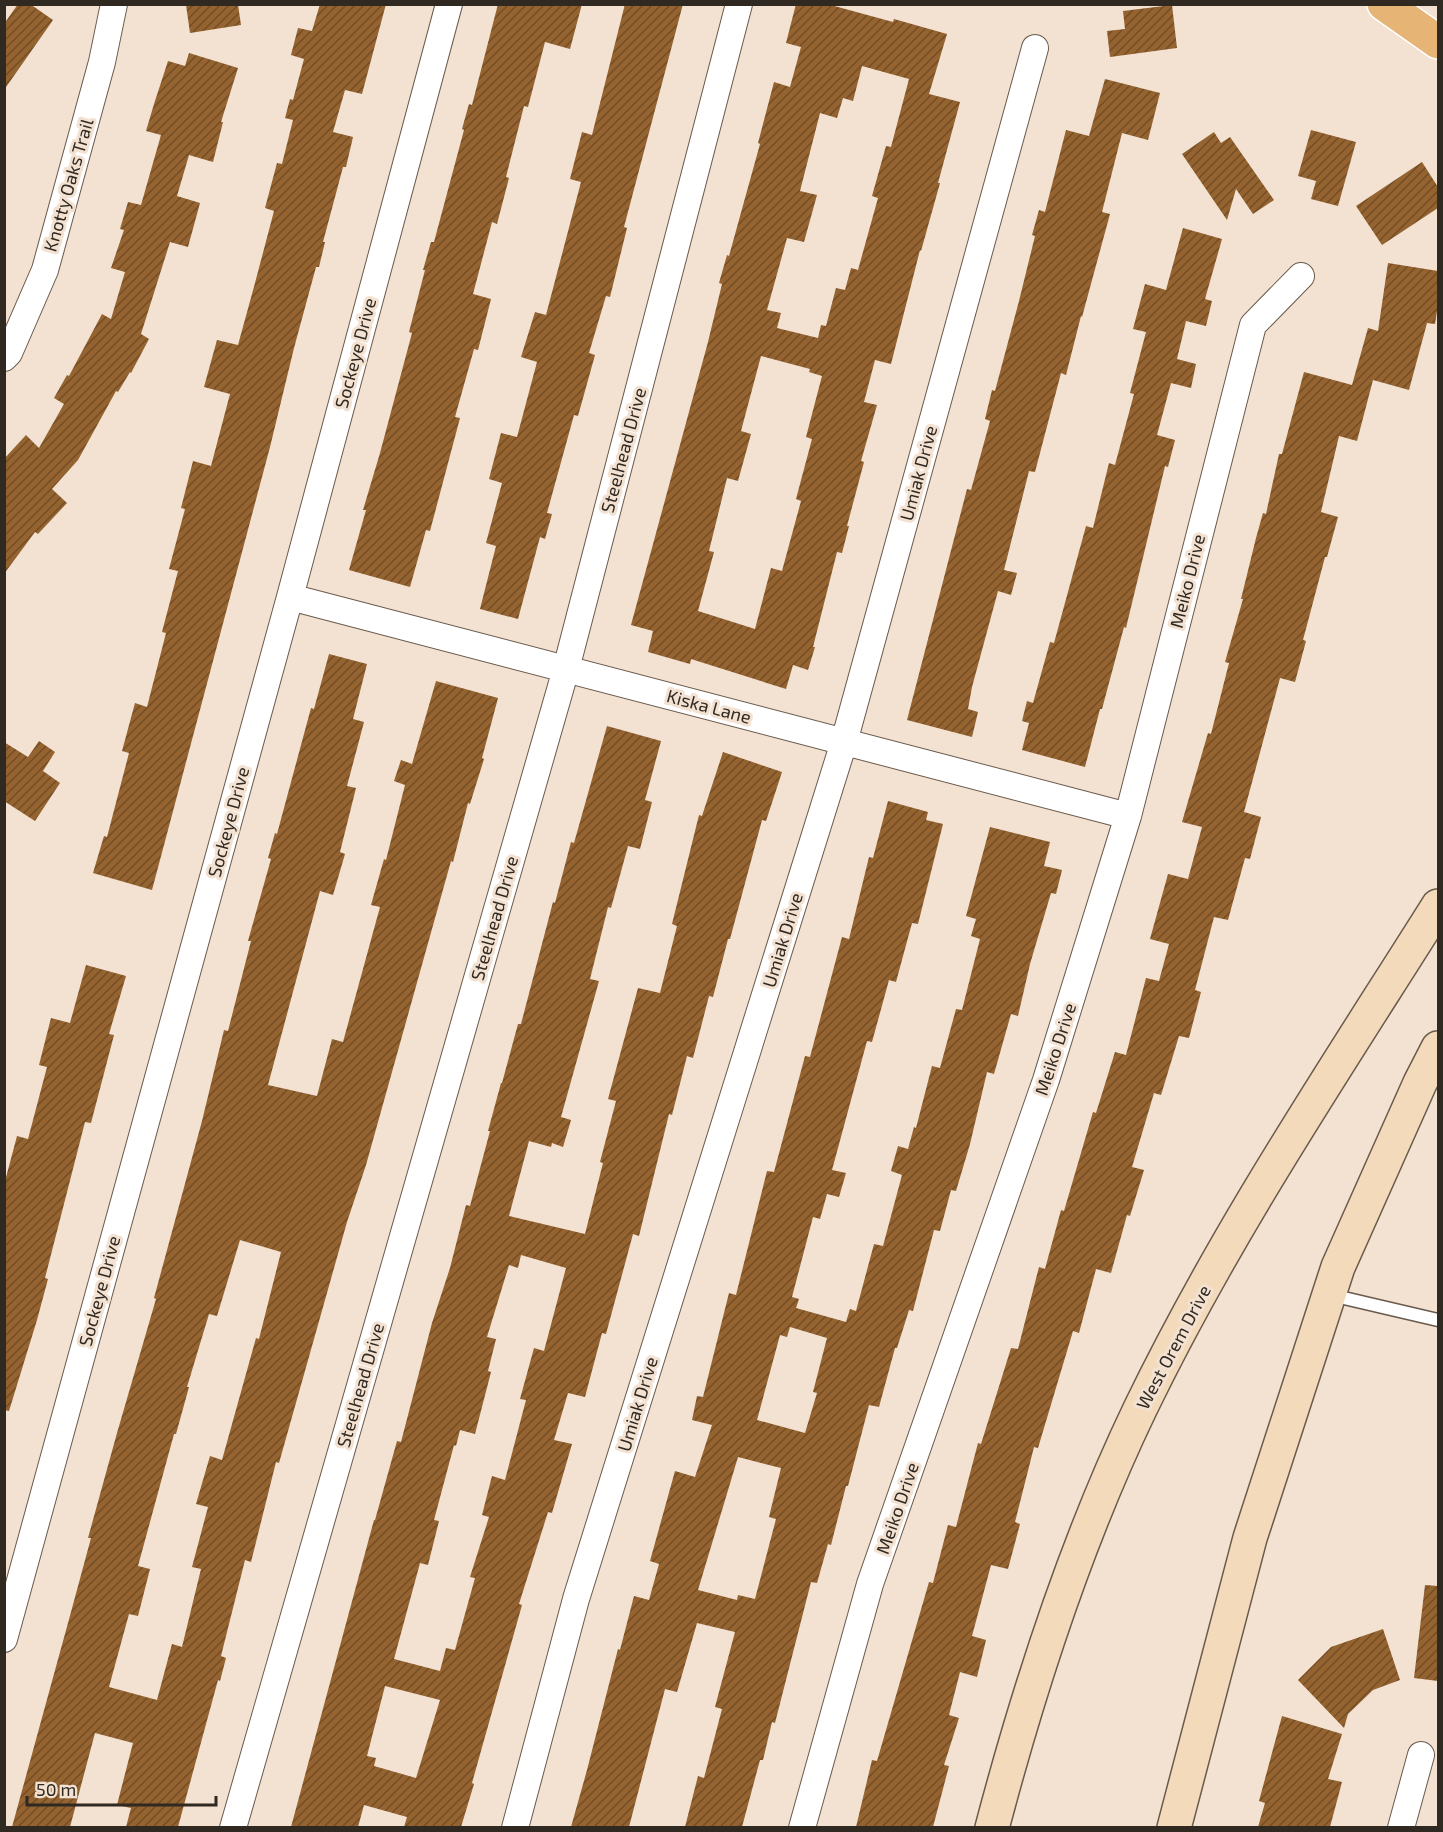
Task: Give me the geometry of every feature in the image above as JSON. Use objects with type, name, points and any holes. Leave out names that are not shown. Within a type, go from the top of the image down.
[{"type":"main road","points":[[1383,4],[1438,42]]},
{"type":"main road","name":"West Orem Drive","points":[[992,1827],[1040,1658],[1089,1526],[1140,1409],[1244,1214],[1438,906]]},
{"type":"main road","points":[[1174,1827],[1250,1538],[1329,1294],[1342,1256],[1438,1048]]},
{"type":"street","name":"Knotty Oaks Trail","points":[[4,358],[9,353],[45,270],[102,62],[114,4]]},
{"type":"street","name":"Sockeye Drive","points":[[4,1639],[290,597],[448,4]]},
{"type":"street","name":"Steelhead Drive","points":[[233,1827],[566,669],[739,4]]},
{"type":"street","name":"Umiak Drive","points":[[515,1827],[576,1599],[844,742],[1035,48]]},
{"type":"street","name":"Meiko Drive","points":[[802,1827],[870,1584],[1046,1080],[1128,816],[1253,325],[1301,276]]},
{"type":"street","name":"Kiska Lane","points":[[290,597],[1128,816]]},
{"type":"street","points":[[1401,1827],[1421,1755]]},
{"type":"lane","points":[[1329,1294],[1438,1320]]},
{"type":"building","points":[[18,4],[30,4],[53,20],[4,90],[4,24]]},
{"type":"building","points":[[320,4],[386,4],[362,94],[345,90],[333,132],[353,137],[346,167],[343,167],[323,242],[325,242],[319,267],[316,267],[294,348],[270,447],[152,890],[93,873],[104,836],[107,837],[129,753],[122,751],[135,703],[147,707],[166,633],[162,632],[178,571],[169,569],[185,509],[181,508],[193,461],[211,466],[230,394],[204,387],[217,340],[238,345],[274,211],[265,208],[277,163],[282,164],[293,120],[285,118],[290,99],[293,100],[304,59],[291,55],[298,28],[312,31]]},
{"type":"building","points":[[498,4],[582,4],[570,49],[545,42],[528,107],[524,106],[497,224],[492,222],[473,294],[491,299],[478,350],[474,349],[455,417],[460,418],[430,531],[426,530],[410,587],[349,570],[366,510],[363,510],[412,333],[409,332],[425,270],[423,270],[431,242],[434,242],[464,130],[462,129],[469,104],[472,105]]},
{"type":"building","points":[[625,4],[683,4],[624,227],[627,228],[610,297],[606,296],[589,353],[595,355],[578,416],[574,415],[547,513],[552,514],[545,539],[540,537],[518,619],[480,609],[496,546],[486,543],[502,483],[489,479],[501,433],[517,437],[537,362],[521,357],[535,312],[546,315],[581,182],[570,179],[582,132],[592,135]]},
{"type":"building","points":[[796,4],[827,4],[947,34],[929,94],[960,102],[891,364],[875,360],[864,402],[877,405],[861,461],[864,462],[847,526],[849,526],[842,553],[837,552],[813,647],[815,647],[808,670],[793,665],[786,689],[691,659],[690,664],[648,652],[653,631],[631,625],[708,342],[722,284],[719,283],[727,255],[729,256],[760,144],[758,143],[774,82],[790,87],[801,47],[786,43]],"holes":[[[862,66],[909,79],[891,147],[886,146],[872,196],[878,198],[858,270],[851,268],[845,290],[836,288],[826,326],[821,325],[818,338],[777,328],[781,313],[767,310],[787,238],[804,242],[817,195],[800,191],[820,113],[837,118],[843,98],[853,101]],[[761,356],[810,369],[809,372],[822,376],[806,437],[812,439],[796,499],[801,501],[782,571],[771,568],[755,629],[698,611],[714,552],[709,551],[727,478],[738,481],[751,434],[741,431]]]},
{"type":"building","points":[[186,5],[238,5],[241,25],[190,33]]},
{"type":"building","points":[[1172,5],[1177,48],[1110,57],[1107,31],[1125,29],[1123,11]]},
{"type":"building","points":[[189,53],[238,68],[221,122],[223,122],[213,162],[189,155],[177,196],[200,203],[188,247],[170,242],[141,334],[149,339],[131,373],[118,392],[116,391],[78,460],[52,489],[67,503],[38,534],[35,532],[4,574],[4,459],[26,435],[39,448],[64,404],[54,398],[67,375],[69,376],[102,314],[111,319],[125,272],[111,268],[124,230],[120,229],[128,202],[141,205],[161,135],[146,131],[168,61],[185,66]]},
{"type":"building","points":[[1105,79],[1160,93],[1148,140],[1122,133],[1102,212],[1110,214],[1066,375],[1061,373],[1035,472],[1029,471],[1004,570],[1017,573],[1011,595],[998,591],[972,687],[968,709],[978,712],[972,737],[907,720],[967,489],[971,490],[990,421],[985,419],[992,390],[995,391],[1019,301],[1039,210],[1045,212],[1066,130],[1089,136]]},
{"type":"building","points":[[1311,130],[1356,142],[1338,206],[1311,199],[1316,181],[1298,176]]},
{"type":"building","points":[[1214,132],[1221,143],[1230,137],[1274,200],[1253,214],[1236,189],[1227,220],[1182,154]]},
{"type":"building","points":[[1422,162],[1438,187],[1438,208],[1382,245],[1356,206]]},
{"type":"building","points":[[1183,228],[1222,239],[1205,299],[1212,301],[1206,326],[1186,321],[1177,359],[1196,364],[1191,388],[1171,383],[1157,435],[1175,440],[1168,467],[1165,466],[1126,628],[1124,627],[1085,767],[1022,750],[1029,723],[1022,721],[1027,701],[1033,703],[1050,642],[1054,643],[1086,526],[1093,528],[1109,463],[1115,465],[1134,394],[1130,393],[1146,332],[1133,329],[1145,284],[1166,290]]},
{"type":"building","points":[[1388,263],[1438,271],[1438,305],[1435,324],[1427,323],[1409,390],[1373,380],[1357,441],[1339,436],[1321,512],[1338,517],[1303,640],[1306,641],[1295,682],[1280,678],[1244,812],[1261,817],[1250,859],[1245,858],[1228,920],[1214,917],[1195,990],[1201,992],[1189,1038],[1179,1036],[1161,1095],[1154,1093],[1132,1167],[1144,1170],[1130,1216],[1127,1215],[1111,1273],[1096,1269],[1079,1333],[1073,1331],[1038,1448],[1034,1447],[1015,1522],[1020,1524],[1008,1569],[991,1565],[972,1636],[986,1640],[977,1677],[960,1672],[949,1715],[959,1718],[944,1765],[949,1766],[933,1827],[856,1827],[872,1760],[877,1761],[929,1582],[933,1583],[948,1525],[956,1527],[978,1443],[981,1444],[1011,1348],[1018,1349],[1039,1267],[1045,1269],[1061,1210],[1064,1211],[1093,1112],[1096,1113],[1115,1052],[1126,1055],[1146,978],[1159,981],[1169,944],[1150,939],[1168,874],[1188,879],[1202,827],[1182,822],[1208,733],[1211,734],[1229,663],[1225,662],[1243,599],[1241,599],[1256,538],[1263,513],[1266,514],[1279,454],[1282,454],[1304,372],[1352,385],[1368,328],[1378,331]]},
{"type":"building","points":[[329,654],[367,664],[353,719],[364,722],[347,786],[356,788],[340,852],[345,854],[333,895],[320,891],[268,1085],[317,1096],[332,1039],[343,1042],[380,907],[371,905],[384,859],[386,860],[405,785],[394,781],[401,760],[412,764],[436,681],[498,698],[482,758],[484,759],[470,804],[468,803],[453,862],[451,861],[279,1463],[276,1462],[251,1562],[245,1560],[221,1656],[226,1658],[178,1827],[126,1827],[131,1808],[117,1805],[133,1743],[95,1733],[70,1827],[12,1827],[91,1538],[88,1538],[156,1299],[154,1298],[224,1030],[228,1031],[251,941],[248,941],[271,859],[268,858],[275,833],[277,834],[311,708],[314,709]],"holes":[[[240,1240],[281,1252],[259,1339],[256,1338],[222,1460],[210,1456],[196,1504],[208,1507],[192,1567],[201,1569],[182,1647],[172,1644],[157,1700],[109,1687],[129,1614],[138,1616],[150,1569],[138,1566],[209,1314],[217,1316]]]},
{"type":"building","points":[[607,726],[661,741],[645,800],[652,802],[640,849],[628,846],[611,908],[608,907],[590,979],[599,981],[561,1117],[571,1120],[563,1147],[552,1143],[551,1147],[529,1141],[509,1216],[585,1234],[616,1101],[608,1099],[638,988],[660,993],[677,926],[672,924],[699,815],[702,816],[723,752],[782,772],[766,821],[762,820],[730,939],[728,939],[713,997],[709,996],[693,1058],[687,1056],[672,1115],[669,1114],[639,1236],[633,1234],[606,1334],[602,1333],[585,1397],[568,1393],[554,1440],[572,1444],[552,1513],[548,1512],[519,1604],[522,1605],[461,1827],[404,1827],[407,1817],[364,1805],[358,1827],[291,1827],[374,1520],[397,1441],[401,1442],[466,1205],[470,1206],[501,1083],[518,1024],[521,1024],[553,902],[555,903],[571,842],[574,843]],"holes":[[[521,1255],[566,1268],[544,1351],[534,1348],[520,1399],[526,1400],[505,1480],[492,1476],[482,1515],[489,1517],[470,1577],[475,1578],[455,1650],[446,1648],[440,1671],[394,1659],[420,1563],[428,1565],[439,1521],[434,1520],[454,1445],[456,1446],[460,1430],[475,1434],[491,1372],[488,1371],[496,1339],[487,1337],[509,1265],[518,1268]],[[385,1686],[440,1700],[416,1778],[374,1766],[376,1758],[367,1756]]]},
{"type":"building","points":[[39,741],[55,752],[43,771],[60,783],[35,821],[4,801],[4,742],[28,757]]},
{"type":"building","points":[[888,801],[928,812],[926,820],[943,824],[918,924],[912,923],[896,982],[889,980],[872,1042],[867,1041],[832,1170],[846,1173],[839,1197],[827,1194],[820,1219],[813,1217],[792,1297],[799,1299],[796,1308],[846,1322],[850,1309],[856,1311],[874,1244],[883,1246],[902,1175],[891,1171],[898,1146],[908,1149],[914,1127],[916,1128],[932,1066],[940,1068],[956,1009],[962,1010],[980,939],[971,936],[976,919],[966,916],[990,827],[1050,842],[1044,866],[1062,870],[1056,894],[1051,893],[1030,964],[1018,1016],[1011,1014],[994,1074],[987,1072],[956,1191],[951,1190],[940,1231],[934,1230],[913,1311],[909,1310],[897,1348],[895,1348],[879,1407],[869,1405],[831,1545],[828,1544],[817,1583],[811,1582],[775,1723],[772,1722],[742,1827],[685,1827],[698,1776],[704,1778],[722,1709],[715,1707],[735,1632],[697,1623],[677,1692],[665,1689],[629,1827],[571,1827],[634,1596],[649,1600],[659,1564],[650,1561],[675,1471],[695,1477],[712,1425],[692,1420],[697,1396],[703,1397],[729,1293],[736,1295],[767,1171],[774,1172],[805,1056],[810,1057],[842,937],[849,939],[869,857],[873,858]],"holes":[[[790,1327],[827,1338],[813,1392],[817,1393],[805,1433],[757,1420],[780,1335],[787,1337]],[[738,1457],[781,1468],[769,1517],[776,1519],[755,1599],[738,1595],[737,1600],[698,1590]]]},
{"type":"building","points":[[86,965],[126,976],[109,1034],[114,1035],[91,1123],[85,1122],[45,1278],[48,1279],[9,1411],[4,1410],[4,1185],[17,1136],[28,1139],[47,1067],[39,1065],[51,1018],[70,1023]]},
{"type":"building","points":[[1425,1585],[1438,1586],[1438,1681],[1414,1678]]},
{"type":"building","points":[[1383,1629],[1400,1680],[1373,1690],[1348,1714],[1344,1728],[1298,1680],[1331,1647]]},
{"type":"building","points":[[1282,1716],[1342,1734],[1328,1779],[1342,1782],[1330,1827],[1258,1827],[1265,1803],[1259,1801]]}]
